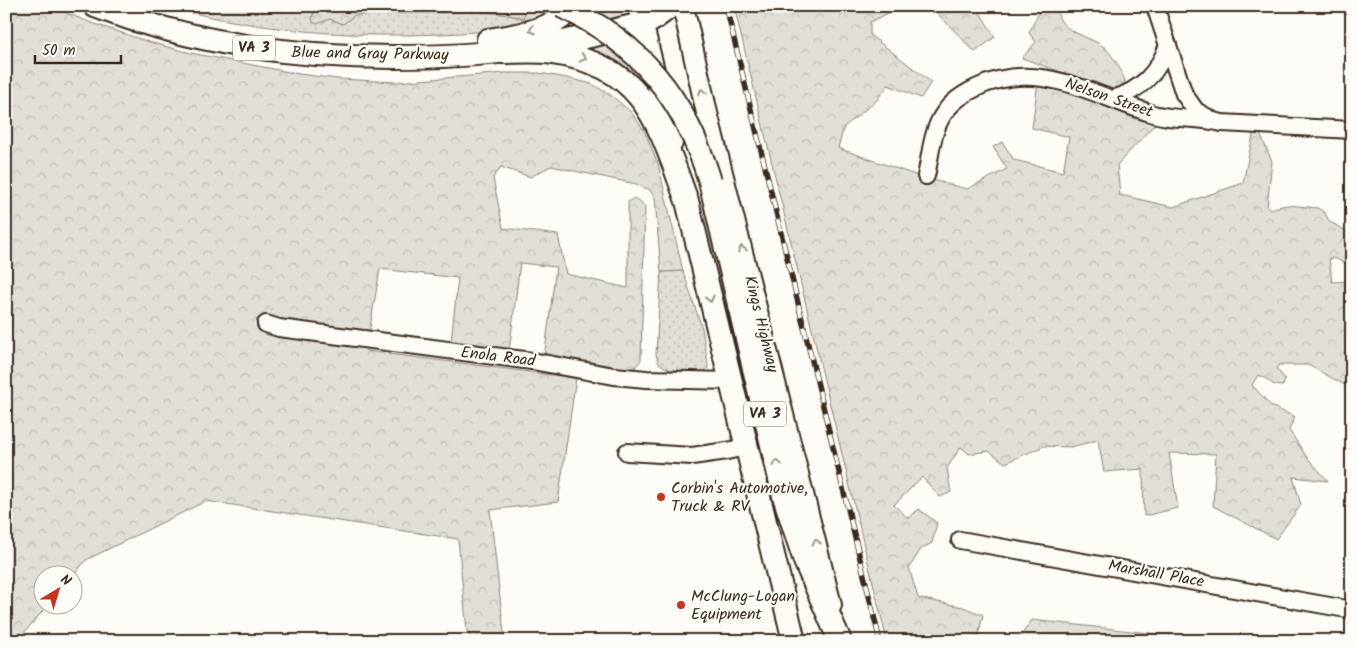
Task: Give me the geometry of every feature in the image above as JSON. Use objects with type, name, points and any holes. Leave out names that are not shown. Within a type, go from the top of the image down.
[{"type":"highway","name":"Blue and Gray Parkway","points":[[95,6],[166,29],[223,43],[272,51],[322,56],[392,57],[438,57],[500,52]]},
{"type":"highway","points":[[137,6],[186,21],[224,29],[278,38],[370,45],[459,43],[489,40],[520,34],[549,25],[558,20],[573,6]]},
{"type":"highway","name":"VA 3","points":[[561,6],[598,26],[623,45],[653,73],[676,103],[688,123],[703,156],[784,496],[805,561],[840,641]]},
{"type":"highway","points":[[500,52],[568,41],[640,15],[652,20],[671,6]]},
{"type":"highway","name":"VA 3","points":[[500,52],[551,52],[591,61],[620,76],[643,102],[653,118],[665,143],[687,201],[794,641]]},
{"type":"main road","name":"Kings Highway","points":[[683,6],[707,113],[840,641]]},
{"type":"main road","points":[[640,15],[687,201]]},
{"type":"street","points":[[1154,6],[1184,94],[1196,111],[1212,120]]},
{"type":"street","points":[[1113,99],[1136,89],[1148,80],[1160,64],[1168,45]]},
{"type":"street","name":"Nelson Street","points":[[926,176],[935,132],[944,112],[964,94],[986,83],[1003,78],[1030,76],[1055,80],[1080,87],[1148,113],[1184,120],[1212,120],[1222,123],[1352,130]]},
{"type":"street","name":"Enola Road","points":[[266,324],[279,328],[532,361],[614,376],[646,379],[730,380]]},
{"type":"street","points":[[627,452],[692,456],[746,447]]},
{"type":"street","name":"Marshall Place","points":[[960,540],[1352,610]]},
{"type":"green space","points":[[6,6],[50,6],[89,22],[149,42],[191,53],[299,74],[338,79],[396,82],[505,73],[539,73],[592,84],[612,96],[631,112],[644,130],[658,164],[683,271],[661,272],[655,198],[650,190],[636,184],[551,166],[530,177],[501,167],[493,178],[503,228],[558,235],[566,274],[628,288],[628,202],[634,198],[645,207],[641,360],[633,370],[544,358],[556,267],[520,263],[509,352],[451,341],[458,278],[380,269],[366,351],[576,378],[558,502],[490,510],[505,641],[473,641],[467,632],[458,539],[206,501],[86,560],[82,565],[32,564],[32,614],[40,614],[17,641],[6,641]]},
{"type":"green space","points":[[174,6],[325,6],[314,13],[312,18],[324,21],[330,19],[343,24],[355,15],[489,11],[523,18],[526,6],[551,13],[525,24],[498,30],[469,33],[373,35],[339,34],[272,27],[206,16],[173,8]]},
{"type":"green space","points":[[325,6],[526,6],[526,10],[523,18],[482,12],[439,11],[355,15],[343,24],[330,19],[317,24],[313,22],[314,13]]},
{"type":"green space","points":[[583,6],[629,6],[632,19],[570,33],[546,31]]},
{"type":"green space","points":[[734,6],[903,6],[870,22],[870,35],[931,82],[921,98],[888,85],[877,100],[844,127],[838,148],[918,176],[967,189],[1007,169],[993,147],[1002,142],[1014,160],[1063,172],[1069,137],[1032,128],[1038,81],[1090,95],[1155,124],[1117,165],[1120,195],[1173,207],[1243,183],[1254,130],[1260,134],[1272,161],[1267,207],[1270,209],[1286,205],[1318,208],[1325,213],[1329,221],[1352,235],[1352,265],[1329,258],[1332,282],[1352,281],[1352,389],[1308,365],[1279,365],[1276,368],[1285,379],[1283,386],[1274,385],[1258,375],[1252,385],[1271,406],[1295,417],[1289,430],[1306,456],[1328,481],[1293,477],[1301,505],[1276,539],[1213,506],[1216,454],[1169,453],[1178,508],[1144,516],[1143,469],[1104,472],[1098,440],[1071,447],[1044,446],[1005,463],[989,451],[969,454],[961,447],[947,468],[951,492],[940,497],[922,477],[894,505],[908,518],[919,509],[937,523],[932,543],[921,549],[909,568],[918,598],[963,607],[983,615],[977,641],[887,641]]},
{"type":"green space","points":[[930,6],[976,6],[995,37],[975,52]]},
{"type":"green space","points":[[1039,6],[1058,6],[1058,15],[1067,28],[1105,48],[1121,72],[1125,81],[1122,86],[1114,90],[1097,87],[1083,79],[1022,58],[1036,42],[1029,33],[1040,10]]},
{"type":"green space","points":[[634,36],[637,40],[649,96],[574,48]]},
{"type":"green space","points":[[683,271],[702,328],[708,364],[708,368],[702,372],[689,375],[675,372],[663,366],[658,362],[656,354],[661,272]]},
{"type":"green space","points":[[1032,620],[1221,641],[1017,641]]},
{"type":"railway","points":[[726,6],[880,641]]},
{"type":"place","name":"Corbin's Automotive, Truck & RV","points":[[661,497]]},
{"type":"place","name":"McClung-Logan Equipment","points":[[681,605]]}]
